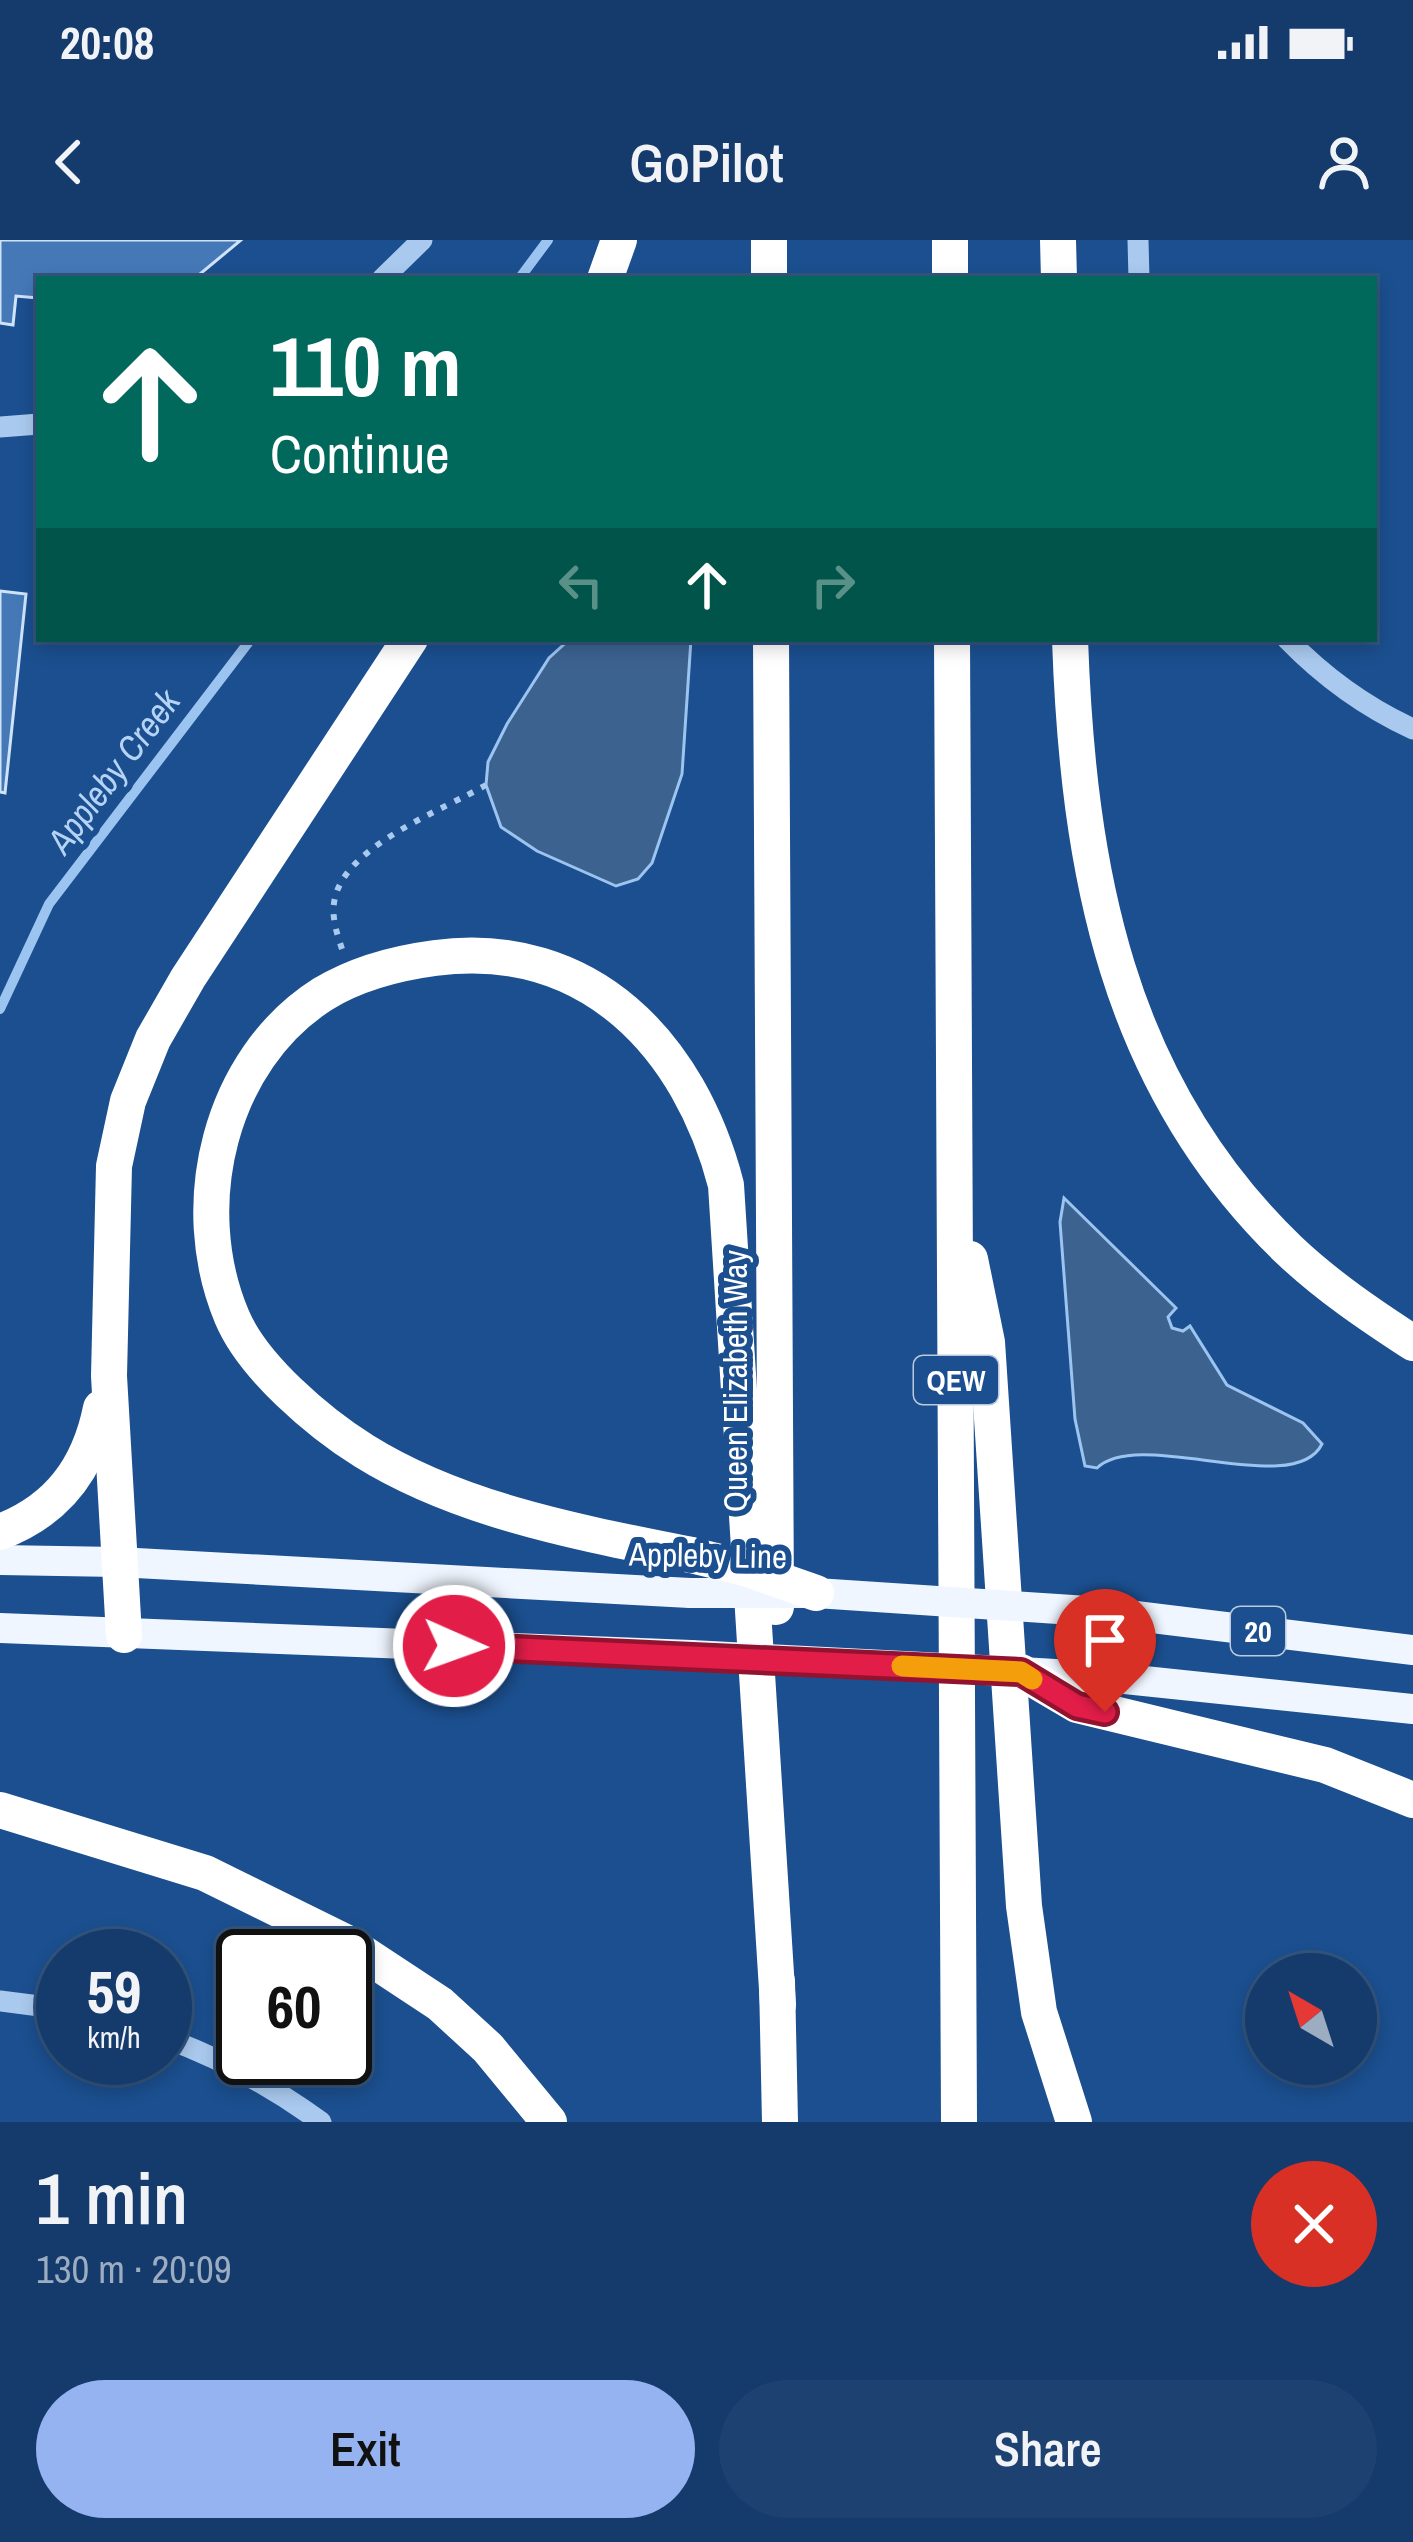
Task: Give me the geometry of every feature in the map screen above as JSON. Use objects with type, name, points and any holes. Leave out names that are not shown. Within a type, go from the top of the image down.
[{"type":"highway","points":[[606,276],[619,240]]},
{"type":"highway","points":[[769,240],[769,276]]},
{"type":"highway","points":[[950,240],[950,276]]},
{"type":"highway","points":[[1058,240],[1059,276]]},
{"type":"highway","points":[[124,1635],[109,1376],[114,1166],[128,1101],[153,1039],[201,958],[408,642]]},
{"type":"highway","name":"Queen Elizabeth Way","points":[[771,642],[780,2122]]},
{"type":"highway","name":"QEW","points":[[952,642],[959,2122]]},
{"type":"highway","points":[[1070,642],[1074,744],[1095,880],[1119,984],[1145,1045],[1179,1113],[1228,1180],[1288,1249],[1351,1302],[1413,1343]]},
{"type":"highway","points":[[778,2005],[726,1185],[714,1138],[694,1094],[655,1042],[608,998],[574,978],[494,956],[407,962],[325,993],[288,1022],[257,1058],[235,1097],[218,1145],[211,1202],[214,1258],[232,1319],[256,1356],[328,1425],[400,1470],[508,1511],[745,1568],[816,1593]]},
{"type":"highway","points":[[955,1180],[987,1342],[1024,1906],[1039,2012],[1074,2122]]},
{"type":"highway","points":[[0,1532],[44,1510],[82,1466],[94,1442],[109,1376]]},
{"type":"highway","points":[[1021,1672],[1077,1706],[1106,1695],[1325,1765],[1413,1800]]},
{"type":"highway","points":[[0,1810],[206,1873],[350,1944],[440,2004],[488,2048],[549,2122]]},
{"type":"main road","name":"Appleby Line","points":[[0,1560],[118,1562],[690,1593],[816,1593],[1102,1612],[1413,1651]]},
{"type":"main road","points":[[0,1628],[1021,1672]]},
{"type":"main road","name":"20","points":[[1106,1695],[1413,1709]]},
{"type":"street","points":[[385,276],[422,240]]},
{"type":"street","points":[[1138,240],[1139,276]]},
{"type":"street","points":[[0,427],[36,424]]},
{"type":"street","points":[[1290,642],[1318,671],[1413,729]]},
{"type":"street","points":[[0,2001],[36,2006]]},
{"type":"street","points":[[192,2050],[235,2070],[321,2122]]},
{"type":"path","points":[[352,981],[333,911],[343,878],[392,836],[486,785]]},
{"type":"water","points":[[567,642],[691,642],[682,774],[652,863],[638,879],[616,886],[537,851],[501,827],[486,785],[488,762],[549,658]]},
{"type":"water","points":[[1064,1198],[1176,1308],[1168,1317],[1172,1328],[1183,1331],[1190,1326],[1227,1385],[1303,1423],[1322,1444],[1306,1459],[1281,1466],[1146,1455],[1118,1457],[1097,1468],[1085,1466],[1075,1419],[1060,1222]]},
{"type":"building","points":[[0,240],[241,240],[198,276],[36,276],[36,298],[16,296],[13,325],[0,323]]},
{"type":"building","points":[[0,591],[26,594],[5,793],[0,792]]},
{"type":"waterway","name":"Appleby Creek","points":[[521,276],[548,240]]},
{"type":"waterway","name":"Appleby Creek","points":[[0,1009],[49,904],[249,642]]},
{"type":"slow traffic","points":[[902,1666],[1021,1672],[1032,1679]]},
{"type":"route","points":[[454,1646],[1021,1672],[1077,1706],[1105,1712]]}]
